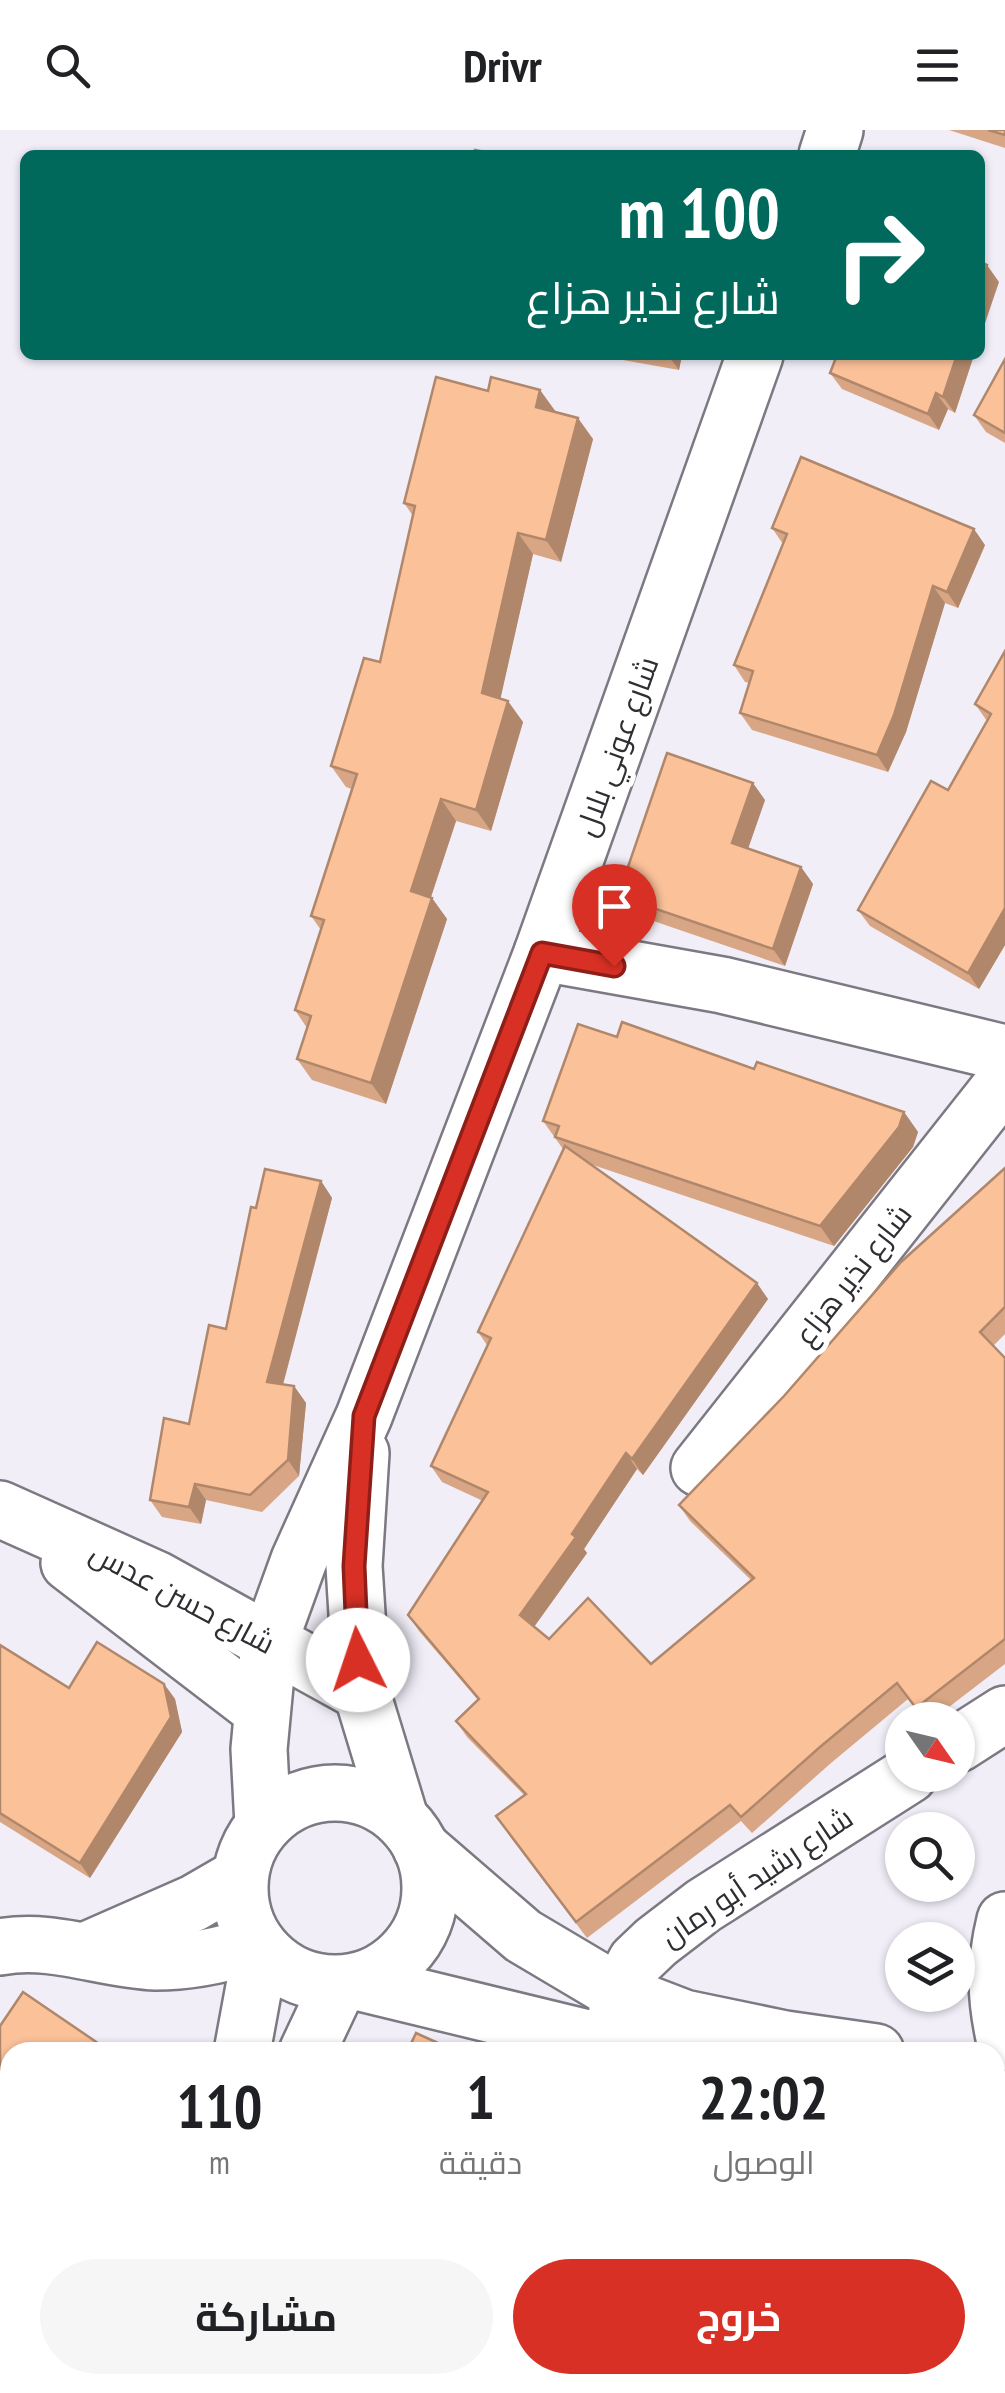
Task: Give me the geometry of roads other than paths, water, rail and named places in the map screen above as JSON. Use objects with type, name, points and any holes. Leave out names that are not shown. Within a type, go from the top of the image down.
[{"type":"street","name":"شارع عوني بلال","points":[[263,1825],[259,1748],[269,1643],[306,1544],[364,1416],[542,953],[753,360]]},
{"type":"street","points":[[542,953],[722,985],[1005,1053]]},
{"type":"street","name":"شارع نذير هزاع","points":[[699,1468],[1005,1081]]},
{"type":"street","name":"شارع عوني بلال","points":[[364,1416],[354,1566],[362,1692],[410,1833]]},
{"type":"street","name":"شارع حسن عدس","points":[[0,1509],[156,1579],[362,1692]]},
{"type":"street","name":"شارع حسن عدس","points":[[0,1509],[261,1710]]},
{"type":"street","points":[[975,1733],[1005,1714]]},
{"type":"street","name":"شارع رشيد أبو رمان","points":[[623,2035],[636,1961],[703,1906],[885,1790]]},
{"type":"street","points":[[623,2035],[524,1936],[379,1804],[356,1794],[330,1792],[305,1797],[282,1808],[263,1825],[249,1846],[239,1876],[245,1921],[258,1946],[295,1976],[316,1983],[348,1983],[623,2035],[684,2018],[806,2042]]},
{"type":"street","points":[[313,2042],[348,1983],[394,1963],[421,1930],[428,1910],[428,1868],[410,1833]]},
{"type":"street","points":[[87,1950],[194,1904],[239,1876]]},
{"type":"street","points":[[1005,1920],[997,1963],[996,2000],[1005,2042]]},
{"type":"street","points":[[0,1946],[87,1950],[156,1962],[223,1955],[258,1946]]},
{"type":"street","points":[[244,2042],[258,1946]]}]
